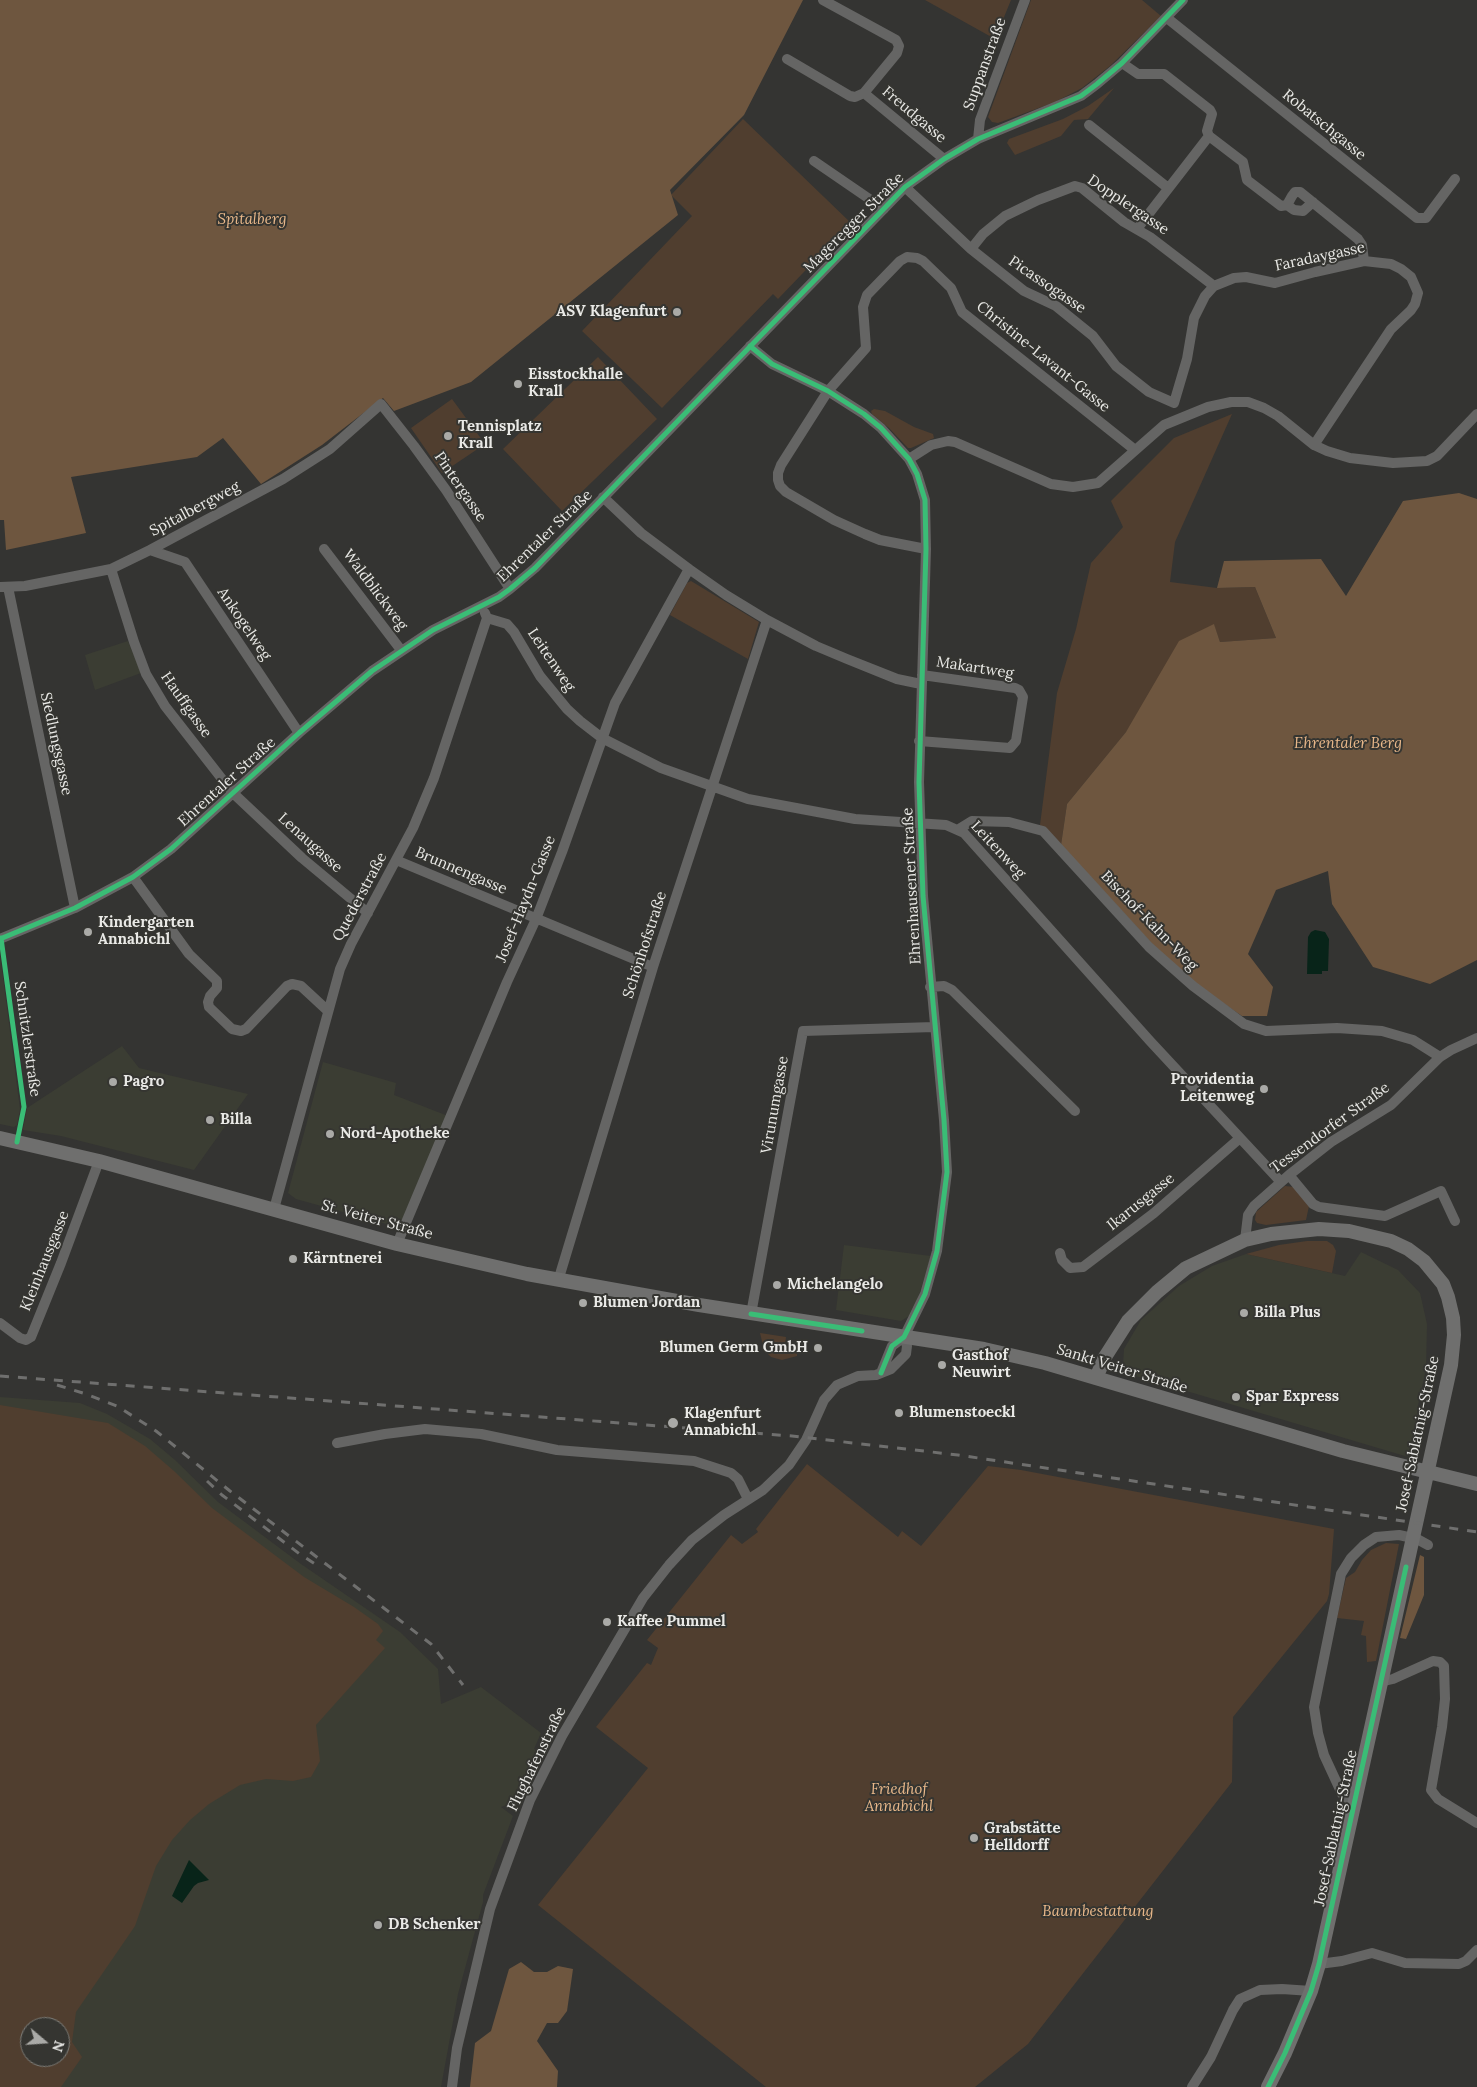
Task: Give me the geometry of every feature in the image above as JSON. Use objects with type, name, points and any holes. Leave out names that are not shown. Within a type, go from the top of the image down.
[{"type":"main road","name":"St. Veiter Straße","points":[[0,1138],[99,1161],[397,1244],[558,1281],[751,1314]]},
{"type":"main road","name":"Josef-Sablatnig-Straße","points":[[1096,1378],[1105,1357],[1128,1321],[1157,1292],[1186,1268],[1245,1240],[1271,1234],[1319,1229],[1371,1235],[1408,1249],[1434,1272],[1448,1297],[1454,1335],[1445,1395],[1353,1803],[1319,1964],[1311,1991],[1285,2053],[1268,2087]]},
{"type":"main road","name":"Sankt Veiter Straße","points":[[751,1314],[984,1349],[1045,1363],[1343,1451],[1477,1484]]},
{"type":"street","points":[[823,0],[896,40],[899,46],[897,53],[864,93]]},
{"type":"street","name":"Suppanstraße","points":[[978,139],[980,120],[1025,0]]},
{"type":"street","name":"Mageregger Straße","points":[[750,346],[905,187],[944,159],[978,139],[1081,96],[1122,63],[1183,0]]},
{"type":"street","name":"Robatschgasse","points":[[1167,18],[1417,218],[1426,218],[1455,180]]},
{"type":"street","name":"Freudgasse","points":[[787,59],[850,96],[855,97],[864,93],[944,159]]},
{"type":"street","points":[[1122,63],[1138,74],[1164,74],[1210,110],[1212,114],[1207,131],[1209,136],[1243,162],[1247,180],[1281,206],[1288,205],[1294,210],[1303,211],[1313,202]]},
{"type":"street","points":[[1089,124],[1168,188]]},
{"type":"street","points":[[1137,229],[1209,136]]},
{"type":"street","points":[[814,161],[884,209]]},
{"type":"street","name":"Dopplergasse","points":[[971,249],[988,229],[1005,216],[1038,200],[1075,186],[1082,188],[1124,222],[1137,229],[1214,286]]},
{"type":"street","name":"Picassogasse","points":[[905,187],[971,249],[1024,291],[1056,306],[1080,325],[1098,341],[1116,366],[1149,392],[1174,403]]},
{"type":"street","points":[[1288,205],[1295,192],[1300,192],[1358,239],[1362,245],[1364,261]]},
{"type":"street","name":"Christine-Lavant-Gasse","points":[[828,391],[866,348],[863,307],[867,296],[900,261],[912,257],[923,261],[952,288],[962,312],[1135,450]]},
{"type":"street","name":"Faradaygasse","points":[[1214,286],[1234,278],[1246,277],[1275,283],[1364,261],[1379,261],[1401,269],[1411,277],[1416,286],[1418,298],[1412,310],[1391,329],[1314,445]]},
{"type":"street","points":[[1179,417],[1174,403],[1187,359],[1194,318],[1205,296],[1214,286]]},
{"type":"street","points":[[750,346],[772,364],[828,391],[864,414],[881,428],[909,459],[930,445],[948,441],[955,442],[1051,484],[1073,487],[1098,483],[1152,433],[1179,417],[1208,407],[1231,402],[1248,402],[1278,416],[1314,445],[1327,451],[1350,458],[1380,462],[1426,460],[1438,456],[1477,414]]},
{"type":"street","name":"Ehrentaler Straße","points":[[0,939],[75,908],[132,877],[172,849],[299,733],[365,676],[433,630],[510,589],[535,568],[750,346]]},
{"type":"street","points":[[828,391],[781,465],[778,473],[780,486],[786,492],[834,520],[865,534],[880,540],[926,549]]},
{"type":"street","name":"Spitalbergweg","points":[[4,587],[46,583],[110,568],[150,550],[283,479],[330,449],[381,404]]},
{"type":"street","name":"Pintergasse","points":[[381,404],[414,446],[510,589]]},
{"type":"street","name":"Ehrenhausener Straße","points":[[904,1337],[925,1294],[937,1251],[946,1192],[946,1152],[923,896],[919,741],[926,549],[925,500],[909,459]]},
{"type":"street","points":[[603,497],[642,533],[689,569],[726,596],[767,620],[816,646],[897,679],[921,680]]},
{"type":"street","name":"Waldblickweg","points":[[324,548],[401,650]]},
{"type":"street","name":"Ankogelweg","points":[[150,550],[185,562],[299,733]]},
{"type":"street","name":"Hauffgasse","points":[[110,568],[146,674],[165,706],[234,793]]},
{"type":"street","name":"Josef-Haydn-Gasse","points":[[397,1244],[507,982],[536,919],[616,703],[689,569]]},
{"type":"street","name":"Siedlungsgasse","points":[[4,587],[75,908]]},
{"type":"street","points":[[481,606],[487,618]]},
{"type":"street","name":"Leitenweg","points":[[487,618],[507,624],[514,632],[540,676],[580,722],[602,738],[662,768],[748,799],[828,815],[878,821],[921,822],[946,825],[959,829],[969,837],[1084,968],[1240,1138],[1314,1204],[1320,1207],[1385,1216],[1441,1190],[1455,1222]]},
{"type":"street","name":"Quederstraße","points":[[274,1209],[340,969],[413,828],[434,778],[487,618]]},
{"type":"street","name":"Schönhofstraße","points":[[558,1281],[652,967],[767,620]]},
{"type":"street","name":"Makartweg","points":[[919,741],[1010,748],[1016,741],[1023,697],[1019,690],[1014,688],[921,680]]},
{"type":"street","name":"Lenaugasse","points":[[234,793],[302,858],[368,912]]},
{"type":"street","name":"Bischof-Kahn-Weg","points":[[959,829],[972,821],[1022,824],[1043,831],[1149,947],[1192,986],[1244,1024],[1266,1031],[1337,1028],[1382,1031],[1413,1040],[1440,1057]]},
{"type":"street","name":"Brunnengasse","points":[[396,860],[652,967]]},
{"type":"street","points":[[132,877],[189,954],[217,981],[217,988],[210,996],[209,1007],[232,1029],[241,1031],[246,1029],[287,986],[292,984],[301,986],[328,1011]]},
{"type":"street","points":[[930,987],[944,986],[952,990],[1075,1111]]},
{"type":"street","name":"Virunumgasse","points":[[751,1314],[803,1031],[934,1026]]},
{"type":"street","name":"Tessendorfer Straße","points":[[1245,1240],[1248,1215],[1254,1206],[1285,1178],[1331,1142],[1391,1105],[1440,1057],[1450,1050],[1477,1038]]},
{"type":"street","name":"Ikarusgasse","points":[[1060,1253],[1062,1260],[1070,1268],[1084,1267],[1154,1213],[1240,1138]]},
{"type":"street","name":"Kleinhausgasse","points":[[0,1323],[20,1338],[26,1340],[31,1337],[61,1264],[99,1161]]},
{"type":"street","name":"Flughafenstraße","points":[[452,2087],[457,2048],[490,1909],[530,1800],[551,1758],[617,1642],[656,1580],[692,1540],[724,1515],[763,1490],[789,1465],[806,1440],[818,1410],[830,1392],[847,1379],[881,1373],[892,1346],[904,1337]]},
{"type":"street","points":[[337,1443],[425,1429],[481,1434],[557,1450],[694,1461],[731,1474],[738,1479],[748,1499]]},
{"type":"street","points":[[1353,1803],[1342,1794],[1324,1755],[1314,1707],[1328,1628],[1341,1574],[1364,1545],[1376,1537],[1399,1535],[1417,1539],[1428,1545]]},
{"type":"street","points":[[1380,1682],[1393,1679],[1433,1661],[1440,1662],[1444,1666],[1445,1690],[1442,1727],[1431,1790],[1438,1799],[1477,1823]]},
{"type":"street","points":[[1319,1964],[1342,1961],[1372,1952],[1405,1963],[1459,1964],[1466,1962],[1477,1950]]},
{"type":"street","points":[[1192,2087],[1211,2057],[1240,1999],[1260,1990],[1311,1991]]},
{"type":"shaded area","points":[[128,641],[141,673],[95,690],[85,655]]},
{"type":"shaded area","points":[[1315,930],[1325,932],[1329,939],[1328,971],[1322,971],[1322,974],[1307,974],[1308,937]]},
{"type":"shaded area","points":[[0,954],[20,1109],[17,1125],[14,1127],[0,1124]]},
{"type":"shaded area","points":[[122,1046],[139,1068],[248,1094],[194,1170],[61,1136],[23,1130],[27,1108]]},
{"type":"shaded area","points":[[323,1062],[396,1083],[394,1095],[448,1116],[400,1225],[397,1227],[296,1199],[288,1193]]},
{"type":"shaded area","points":[[844,1245],[931,1256],[914,1309],[909,1316],[901,1321],[836,1310]]},
{"type":"shaded area","points":[[1361,1252],[1398,1270],[1420,1293],[1427,1324],[1426,1369],[1417,1410],[1422,1431],[1415,1459],[1136,1376],[1126,1370],[1123,1365],[1124,1349],[1141,1320],[1179,1286],[1212,1266],[1246,1254],[1345,1276]]},
{"type":"shaded area","points":[[0,1397],[80,1403],[107,1414],[150,1439],[175,1460],[218,1502],[301,1564],[400,1632],[438,1669],[441,1704],[481,1687],[541,1733],[534,1749],[541,1752],[517,1803],[501,1807],[513,1816],[483,1895],[483,1902],[458,1994],[441,2087],[0,2087]]},
{"type":"shaded area","points":[[189,1860],[209,1880],[194,1886],[182,1903],[172,1896]]},
{"type":"green space","name":"Spitalberg","points":[[0,0],[803,0],[744,115],[670,190],[678,215],[471,382],[394,411],[383,398],[322,445],[261,484],[223,438],[197,457],[71,477],[86,533],[6,550],[4,520],[0,520]]},
{"type":"green space","points":[[925,0],[1011,0],[995,39]]},
{"type":"green space","points":[[1031,0],[1142,0],[1161,16],[1110,66],[1082,88],[1055,102],[998,123],[992,122],[988,117]]},
{"type":"green space","points":[[1114,88],[1088,119],[1074,120],[1061,136],[1015,155],[1007,143],[1009,139],[1063,119],[1088,106]]},
{"type":"green space","points":[[743,119],[851,223],[778,299],[773,294],[662,408],[582,331],[692,216],[671,195]]},
{"type":"green space","points":[[598,357],[657,419],[562,511],[503,449]]},
{"type":"green space","name":"Tennisplatz Krall","points":[[452,399],[485,444],[442,473],[411,428]]},
{"type":"green space","points":[[874,409],[885,411],[914,427],[933,434],[934,438],[908,448],[872,414],[871,411]]},
{"type":"green space","points":[[1232,414],[1175,542],[1170,582],[1217,588],[1255,587],[1276,638],[1220,642],[1214,625],[1067,804],[1061,845],[1040,825],[1057,693],[1076,629],[1091,563],[1123,527],[1111,501],[1174,438]]},
{"type":"green space","name":"Ehrentaler Berg","points":[[1459,493],[1477,499],[1477,960],[1430,984],[1373,967],[1332,904],[1328,871],[1276,890],[1248,954],[1273,987],[1267,1016],[1242,1016],[1196,985],[1167,960],[1061,845],[1067,804],[1126,732],[1179,641],[1214,624],[1220,642],[1276,638],[1255,587],[1217,588],[1224,561],[1321,559],[1346,596],[1403,501]]},
{"type":"green space","points":[[691,581],[759,622],[748,659],[670,615],[687,583]]},
{"type":"green space","points":[[1285,1186],[1294,1187],[1309,1206],[1306,1220],[1266,1225],[1257,1223],[1255,1220],[1256,1212]]},
{"type":"green space","points":[[1307,1241],[1327,1241],[1333,1245],[1336,1251],[1332,1273],[1246,1254],[1279,1245]]},
{"type":"green space","points":[[760,1333],[786,1337],[785,1346],[797,1348],[797,1356],[782,1360],[771,1357],[764,1350]]},
{"type":"green space","points":[[0,1405],[108,1423],[145,1446],[212,1508],[304,1577],[378,1624],[383,1631],[376,1640],[385,1648],[316,1725],[320,1761],[311,1777],[293,1781],[266,1779],[240,1785],[209,1804],[190,1820],[172,1840],[156,1866],[135,1926],[76,2012],[72,2042],[82,2057],[61,2087],[0,2087]]},
{"type":"green space","name":"Friedhof Annabichl","points":[[807,1464],[898,1537],[902,1531],[921,1546],[988,1466],[1021,1470],[1334,1529],[1327,1601],[1233,1717],[1232,1782],[1028,2044],[975,2087],[766,2087],[538,1905],[648,1768],[596,1727],[647,1663],[651,1665],[658,1648],[647,1640],[731,1535],[742,1544],[758,1532],[756,1529]]},
{"type":"green space","points":[[1386,1543],[1399,1544],[1376,1661],[1367,1662],[1366,1636],[1361,1635],[1364,1621],[1337,1618],[1346,1578],[1355,1572],[1371,1550]]},
{"type":"green space","points":[[1420,1555],[1424,1557],[1424,1595],[1406,1639],[1400,1638]]},
{"type":"green space","points":[[521,1962],[534,1972],[547,1972],[558,1966],[573,1969],[567,2011],[558,2023],[547,2023],[537,2041],[558,2071],[557,2087],[470,2087],[475,2043],[491,2031],[509,1969]]},
{"type":"railway","points":[[0,1376],[792,1436],[958,1455],[1477,1532]]},
{"type":"railway","points":[[57,1385],[117,1406],[156,1431],[230,1491],[431,1644],[463,1685]]},
{"type":"railway","points":[[207,1481],[222,1495],[301,1555],[320,1567]]},
{"type":"cycle path","points":[[0,939],[75,908],[133,877],[171,849],[299,733],[372,671],[433,630],[499,597],[510,589],[535,568],[905,187],[944,159],[978,139],[1081,96],[1122,63],[1183,0]]},
{"type":"cycle path","points":[[750,346],[772,364],[828,391],[864,414],[881,428],[909,459],[917,474],[925,500],[926,549],[919,782],[923,896],[944,1120],[947,1172],[937,1251],[925,1294],[904,1337],[892,1346],[881,1373]]},
{"type":"cycle path","name":"Schnitzlerstraße","points":[[1,938],[24,1107],[17,1142]]},
{"type":"cycle path","points":[[751,1314],[862,1331]]},
{"type":"cycle path","points":[[1268,2087],[1285,2053],[1311,1991],[1319,1964],[1406,1567]]},
{"type":"place","name":"ASV Klagenfurt","points":[[677,312]]},
{"type":"place","name":"Eisstockhalle Krall","points":[[518,384]]},
{"type":"place","name":"Tennisplatz Krall","points":[[448,436]]},
{"type":"place","name":"Kindergarten Annabichl","points":[[88,932]]},
{"type":"place","name":"Pagro","points":[[113,1082]]},
{"type":"place","name":"Providentia Leitenweg","points":[[1264,1089]]},
{"type":"place","name":"Billa","points":[[210,1120]]},
{"type":"place","name":"Nord-Apotheke","points":[[330,1134]]},
{"type":"place","name":"Kärntnerei","points":[[293,1259]]},
{"type":"place","name":"Michelangelo","points":[[777,1285]]},
{"type":"place","name":"Blumen Jordan","points":[[583,1303]]},
{"type":"place","name":"Billa Plus","points":[[1244,1313]]},
{"type":"place","name":"Blumen Germ GmbH","points":[[818,1348]]},
{"type":"place","name":"Gasthof Neuwirt","points":[[942,1365]]},
{"type":"place","name":"Spar Express","points":[[1236,1397]]},
{"type":"place","name":"Blumenstoeckl","points":[[899,1413]]},
{"type":"place","name":"Klagenfurt Annabichl","points":[[673,1423]]},
{"type":"place","name":"Kaffee Pummel","points":[[607,1622]]},
{"type":"place","name":"Grabstätte Helldorff","points":[[974,1838]]},
{"type":"place","name":"DB Schenker","points":[[378,1925]]},
{"type":"park label","name":"Baumbestattung","points":[[1098,1912]]}]
